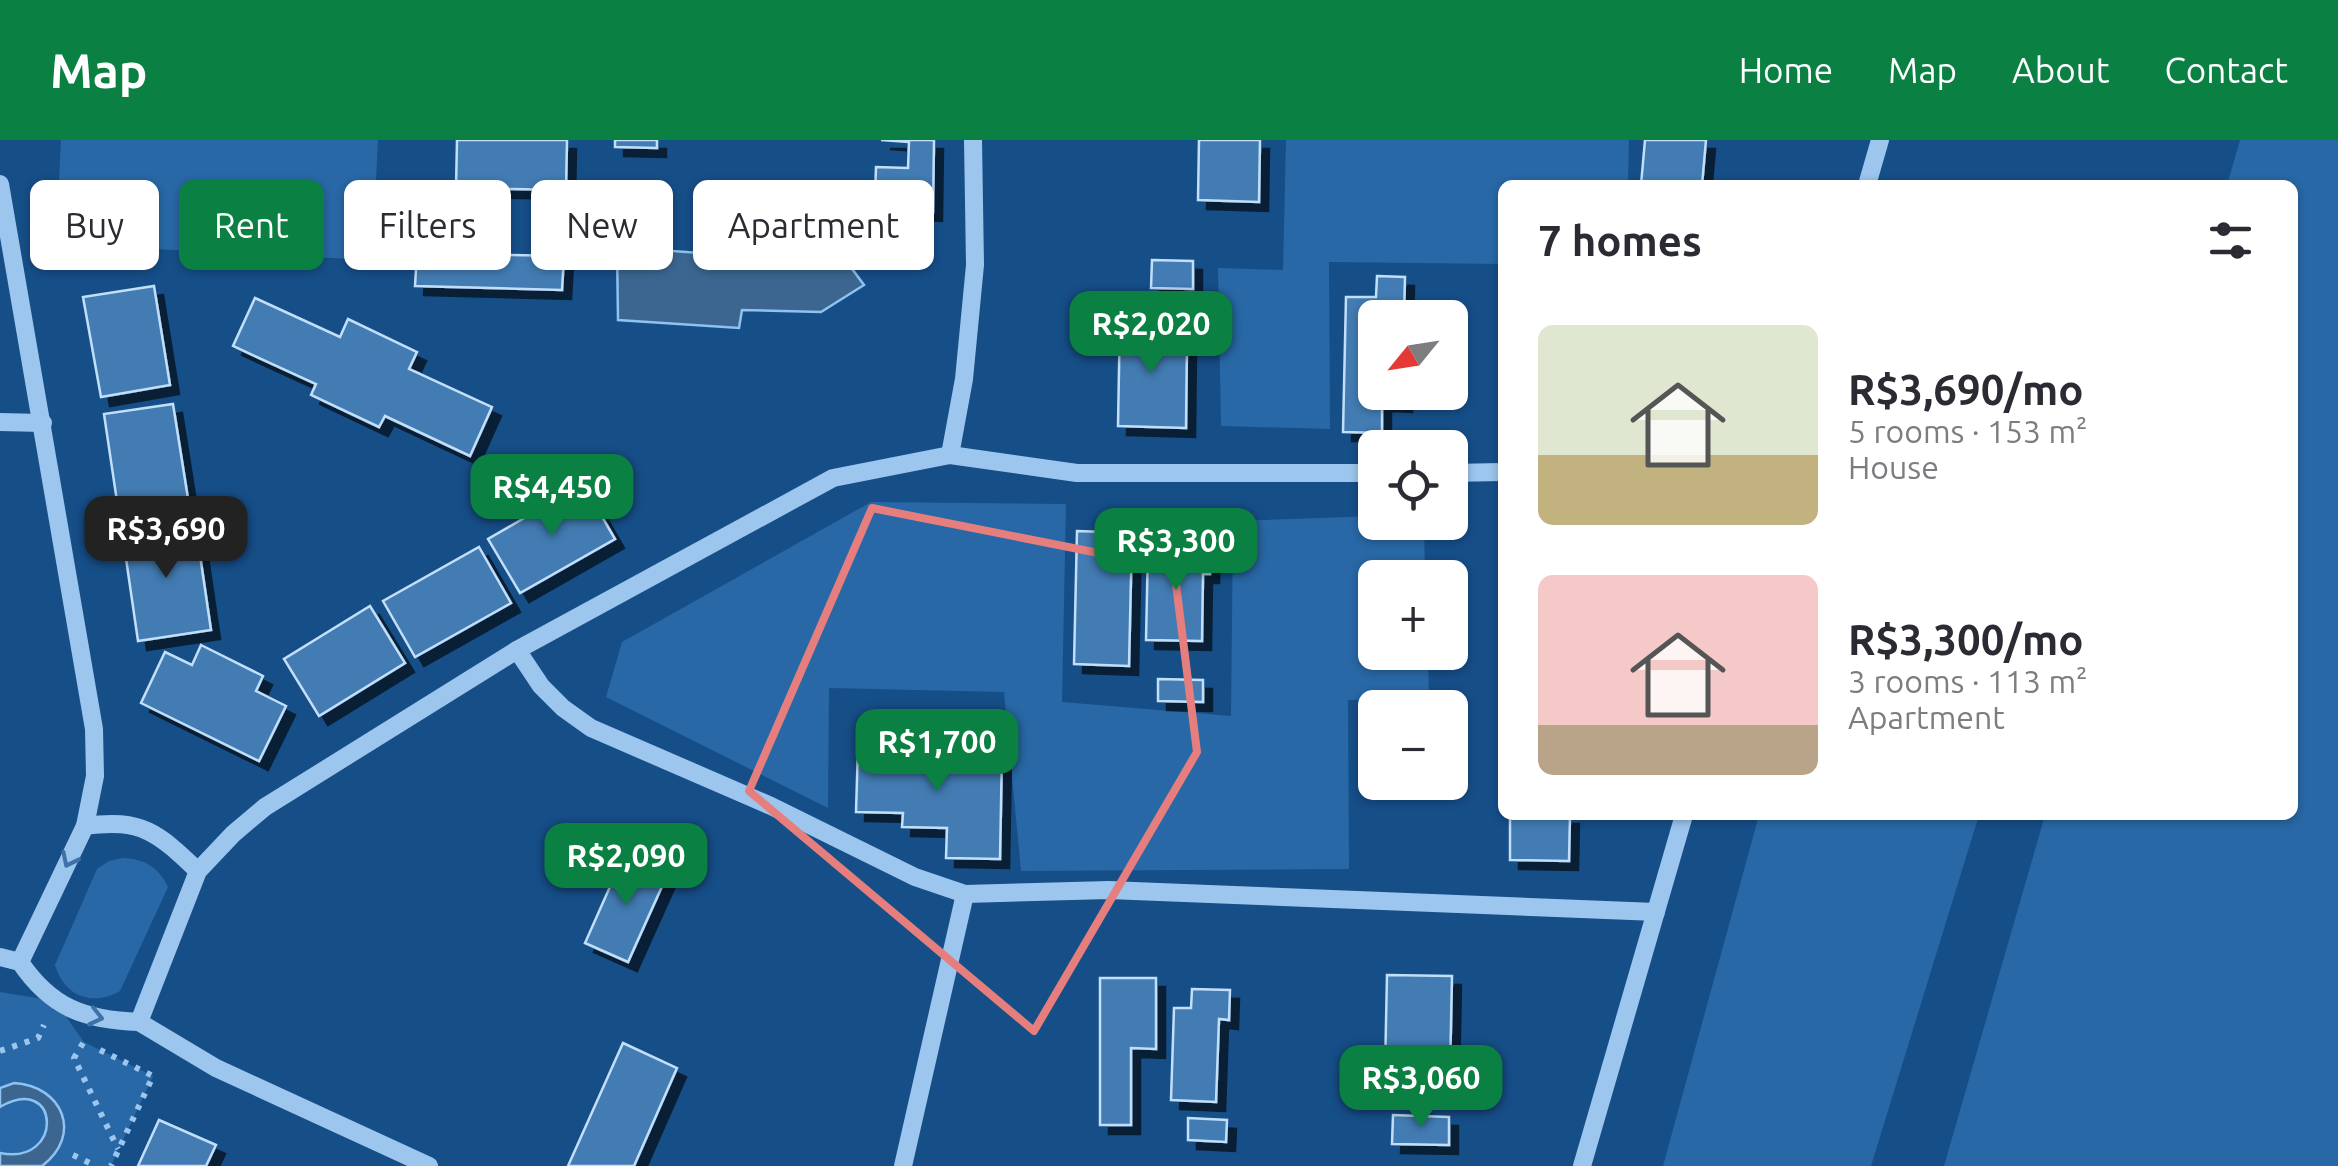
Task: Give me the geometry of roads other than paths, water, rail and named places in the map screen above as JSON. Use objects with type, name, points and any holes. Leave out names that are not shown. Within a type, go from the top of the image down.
[{"type":"street","points":[[950,455],[964,379],[975,265],[974,140]]},
{"type":"street","points":[[1868,180],[1880,140]]},
{"type":"street","points":[[0,184],[94,729],[95,776],[85,826],[20,962]]},
{"type":"street","points":[[0,422],[43,423]]},
{"type":"street","points":[[139,1022],[198,871],[265,808],[517,650],[833,478],[950,455],[1077,473],[1358,473]]},
{"type":"street","points":[[1468,473],[1498,472]]},
{"type":"street","points":[[517,650],[541,686],[592,728],[771,806],[915,876],[965,894],[1109,890],[1656,912]]},
{"type":"street","points":[[1582,1166],[1683,820]]},
{"type":"street","points":[[85,826],[116,822],[140,827],[166,840],[198,871]]},
{"type":"street","points":[[903,1166],[965,894]]},
{"type":"street","points":[[0,957],[20,962],[36,986],[80,1014],[139,1022],[216,1068],[429,1166]]}]
